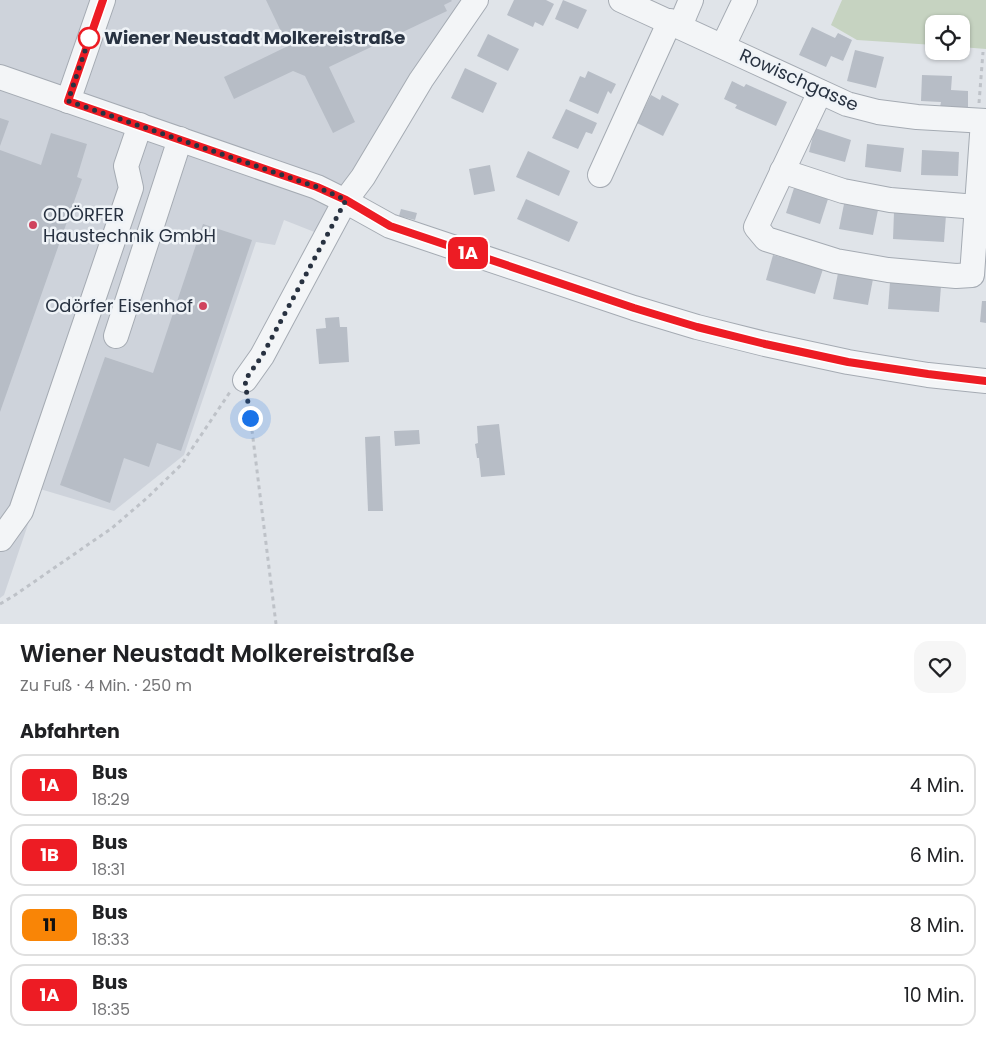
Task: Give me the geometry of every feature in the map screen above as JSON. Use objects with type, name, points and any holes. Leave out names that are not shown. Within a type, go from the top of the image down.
[{"type":"street","points":[[68,101],[103,0]]},
{"type":"street","points":[[245,380],[262,356],[346,200],[363,177],[421,80],[476,0]]},
{"type":"street","name":"Rowischgasse","points":[[621,0],[847,104],[878,112],[917,117],[984,121]]},
{"type":"street","points":[[600,175],[675,24],[691,0]]},
{"type":"street","points":[[723,46],[745,0]]},
{"type":"street","points":[[0,77],[317,187],[346,200],[390,226],[634,308],[697,327],[848,362],[986,381]]},
{"type":"street","points":[[820,92],[756,227],[766,239],[836,261],[888,270],[956,276],[972,274],[984,121]]},
{"type":"street","points":[[0,538],[21,511],[132,188],[126,166],[140,125]]},
{"type":"street","points":[[116,336],[180,139]]},
{"type":"street","points":[[782,171],[843,191],[890,200],[976,207]]},
{"type":"path","points":[[983,52],[979,110],[984,121]]},
{"type":"path","points":[[0,604],[112,528],[147,498],[181,465],[227,394],[245,380]]},
{"type":"path","points":[[245,380],[276,624]]},
{"type":"shaded area","points":[[0,0],[464,0],[322,235],[284,220],[275,245],[256,242],[184,455],[114,511],[40,489],[4,595],[0,598]]},
{"type":"green space","points":[[842,0],[986,0],[986,49],[970,48],[970,15],[925,15],[925,44],[857,40],[831,25]]},
{"type":"building","points":[[266,0],[452,1],[444,5],[447,11],[329,67],[355,122],[333,133],[305,76],[293,71],[234,99],[224,77],[288,46]]},
{"type":"building","points":[[514,0],[546,0],[554,4],[543,26],[535,22],[533,27],[507,15]]},
{"type":"building","points":[[563,0],[587,10],[578,29],[555,19]]},
{"type":"building","points":[[812,27],[835,38],[838,33],[852,40],[843,61],[831,56],[826,67],[799,55]]},
{"type":"building","points":[[488,34],[519,49],[508,71],[477,56]]},
{"type":"building","points":[[855,50],[884,57],[876,88],[847,81]]},
{"type":"building","points":[[465,68],[497,83],[483,113],[451,98]]},
{"type":"building","points":[[588,71],[616,84],[611,94],[608,91],[598,114],[569,101],[580,76],[585,78]]},
{"type":"building","points":[[922,75],[952,76],[951,90],[968,91],[968,108],[940,107],[941,102],[921,101]]},
{"type":"building","points":[[732,81],[744,87],[746,84],[787,102],[776,126],[735,108],[737,105],[724,99]]},
{"type":"building","points":[[651,95],[660,100],[662,95],[679,104],[663,136],[637,123]]},
{"type":"building","points":[[566,109],[597,123],[592,134],[586,132],[578,149],[552,138]]},
{"type":"building","points":[[0,118],[9,121],[0,146]]},
{"type":"building","points":[[815,128],[851,140],[845,162],[809,152]]},
{"type":"building","name":"ODÖRFER Haustechnik GmbH","points":[[51,133],[87,144],[77,177],[82,179],[0,412],[0,150],[41,165]]},
{"type":"building","points":[[867,144],[904,148],[901,172],[865,167]]},
{"type":"building","points":[[922,150],[959,152],[958,176],[921,175]]},
{"type":"building","points":[[528,151],[570,171],[559,196],[516,177]]},
{"type":"building","points":[[490,165],[495,191],[474,195],[469,169]]},
{"type":"building","points":[[794,188],[828,199],[820,224],[786,213]]},
{"type":"building","points":[[526,199],[578,222],[569,242],[517,219]]},
{"type":"building","points":[[844,204],[878,210],[873,235],[839,229]]},
{"type":"building","points":[[401,209],[417,213],[415,220],[399,216]]},
{"type":"building","points":[[894,212],[946,215],[944,242],[893,239]]},
{"type":"building","points":[[203,224],[252,240],[181,451],[157,443],[149,467],[124,458],[110,503],[60,485],[105,357],[153,373]]},
{"type":"building","points":[[773,255],[823,269],[815,294],[766,280]]},
{"type":"building","points":[[838,273],[873,279],[868,305],[833,299]]},
{"type":"building","points":[[890,282],[941,286],[939,312],[888,309]]},
{"type":"building","points":[[982,301],[986,301],[986,323],[980,322]]},
{"type":"building","points":[[339,317],[340,327],[347,327],[349,362],[319,364],[316,329],[326,328],[325,318]]},
{"type":"building","points":[[499,424],[505,475],[481,477],[475,444],[478,443],[477,426]]},
{"type":"building","points":[[419,430],[420,444],[395,446],[394,431]]},
{"type":"building","points":[[380,436],[383,511],[368,511],[365,437]]},
{"type":"bus line","name":"1A","points":[[103,0],[68,101],[317,187],[346,200],[390,226],[634,308],[697,327],[848,362],[986,381]]},
{"type":"place","name":"Wiener Neustadt Molkereistraße","points":[[89,38]]},
{"type":"place","name":"ODÖRFER Haustechnik GmbH","points":[[33,225]]},
{"type":"place","name":"Odörfer Eisenhof","points":[[203,306]]},
{"type":"route","points":[[89,38],[90,36],[68,101],[317,187],[346,200],[262,356],[245,380],[250,418]]}]
